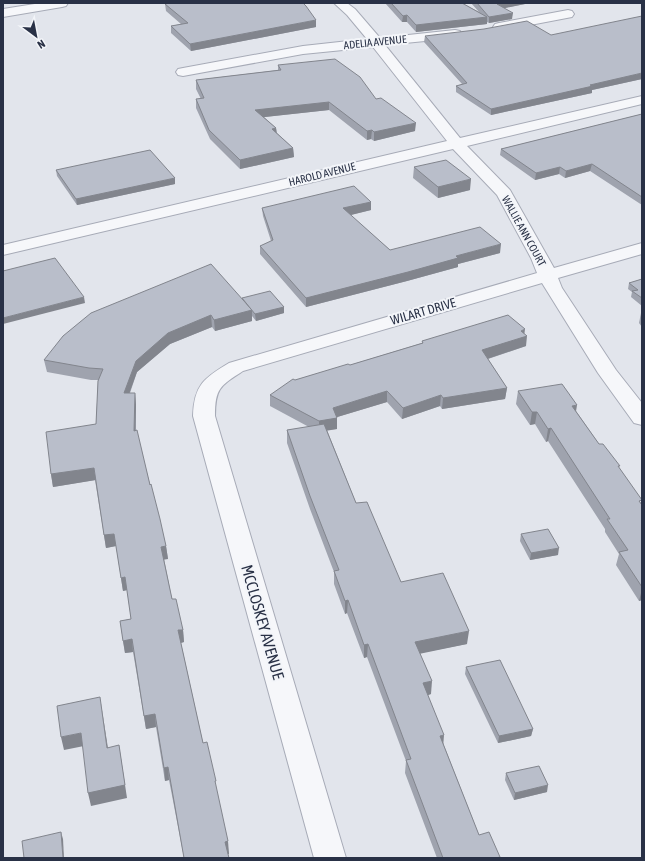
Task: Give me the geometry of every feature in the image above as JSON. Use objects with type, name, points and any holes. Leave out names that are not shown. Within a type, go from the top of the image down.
[{"type":"street","points":[[3,13],[62,3]]},
{"type":"street","name":"WALLIE ANN COURT","points":[[340,3],[351,12],[376,42],[456,143],[504,193],[540,258],[553,288],[608,373],[642,418]]},
{"type":"street","points":[[483,30],[568,14]]},
{"type":"street","name":"ADELIA AVENUE","points":[[183,72],[303,50],[468,32]]},
{"type":"street","name":"HAROLD AVENUE","points":[[3,250],[642,100]]},
{"type":"street","name":"WILART DRIVE","points":[[210,386],[236,367],[265,357],[642,248]]},
{"type":"street","name":"MCCLOSKEY AVENUE","points":[[210,386],[205,395],[204,416],[330,858]]},
{"type":"building","points":[[303,3],[316,20],[190,44],[171,26],[188,23],[165,4]]},
{"type":"building","points":[[391,3],[462,3],[487,17],[416,25],[407,15],[403,16]]},
{"type":"building","points":[[477,3],[501,3],[497,4],[513,13],[489,17]]},
{"type":"building","points":[[642,16],[642,73],[590,85],[593,86],[491,109],[456,86],[467,83],[425,36],[484,29],[527,21],[551,35]]},
{"type":"building","points":[[335,59],[360,77],[376,99],[381,98],[416,123],[374,132],[372,130],[367,131],[329,102],[255,110],[276,128],[272,129],[293,148],[240,160],[209,130],[196,99],[204,98],[196,80],[281,70],[278,65]]},
{"type":"building","points":[[642,114],[642,197],[592,164],[566,171],[560,167],[536,173],[501,149]]},
{"type":"building","points":[[150,150],[175,178],[76,199],[56,170]]},
{"type":"building","points":[[446,160],[471,179],[438,187],[414,167]]},
{"type":"building","points":[[354,186],[371,202],[343,208],[390,250],[480,227],[501,244],[456,256],[458,258],[408,272],[306,298],[260,246],[273,240],[262,208]]},
{"type":"building","points":[[55,258],[84,297],[3,318],[3,271]]},
{"type":"building","points":[[211,264],[252,310],[214,320],[211,315],[168,333],[136,361],[124,393],[135,393],[134,431],[137,430],[160,519],[166,546],[161,547],[172,599],[176,599],[183,630],[178,630],[203,743],[207,742],[228,841],[225,842],[229,858],[184,858],[168,767],[164,768],[155,714],[144,716],[132,639],[123,641],[120,621],[131,619],[125,577],[121,578],[114,534],[104,535],[94,468],[51,474],[46,432],[96,424],[98,381],[103,369],[44,360],[63,336],[91,313]]},
{"type":"building","points":[[642,279],[642,298],[632,291],[638,290],[629,283]]},
{"type":"building","points":[[270,291],[284,307],[255,314],[242,298]]},
{"type":"building","points":[[508,315],[525,329],[521,331],[527,336],[482,350],[507,388],[443,398],[441,395],[403,408],[387,391],[333,408],[337,418],[319,421],[270,395],[293,379],[295,380],[348,364],[350,365]]},
{"type":"building","points":[[562,384],[577,405],[572,406],[599,444],[603,444],[620,466],[618,466],[642,500],[639,501],[642,505],[642,587],[619,552],[628,550],[607,519],[610,519],[551,428],[548,429],[537,412],[532,412],[518,391]]},
{"type":"building","points":[[324,424],[356,503],[367,502],[401,582],[443,573],[469,631],[415,642],[432,681],[423,683],[444,735],[440,736],[479,835],[489,832],[500,857],[443,858],[406,760],[411,759],[368,644],[364,645],[348,600],[345,601],[334,571],[339,570],[310,496],[287,430]]},
{"type":"building","points":[[548,529],[559,548],[531,553],[521,534]]},
{"type":"building","points":[[500,660],[533,729],[499,736],[466,667]]},
{"type":"building","points":[[100,697],[107,748],[119,745],[125,785],[88,793],[81,733],[61,737],[57,706]]},
{"type":"building","points":[[539,766],[548,785],[515,793],[506,773]]},
{"type":"building","points":[[61,832],[63,858],[24,858],[22,841]]}]
